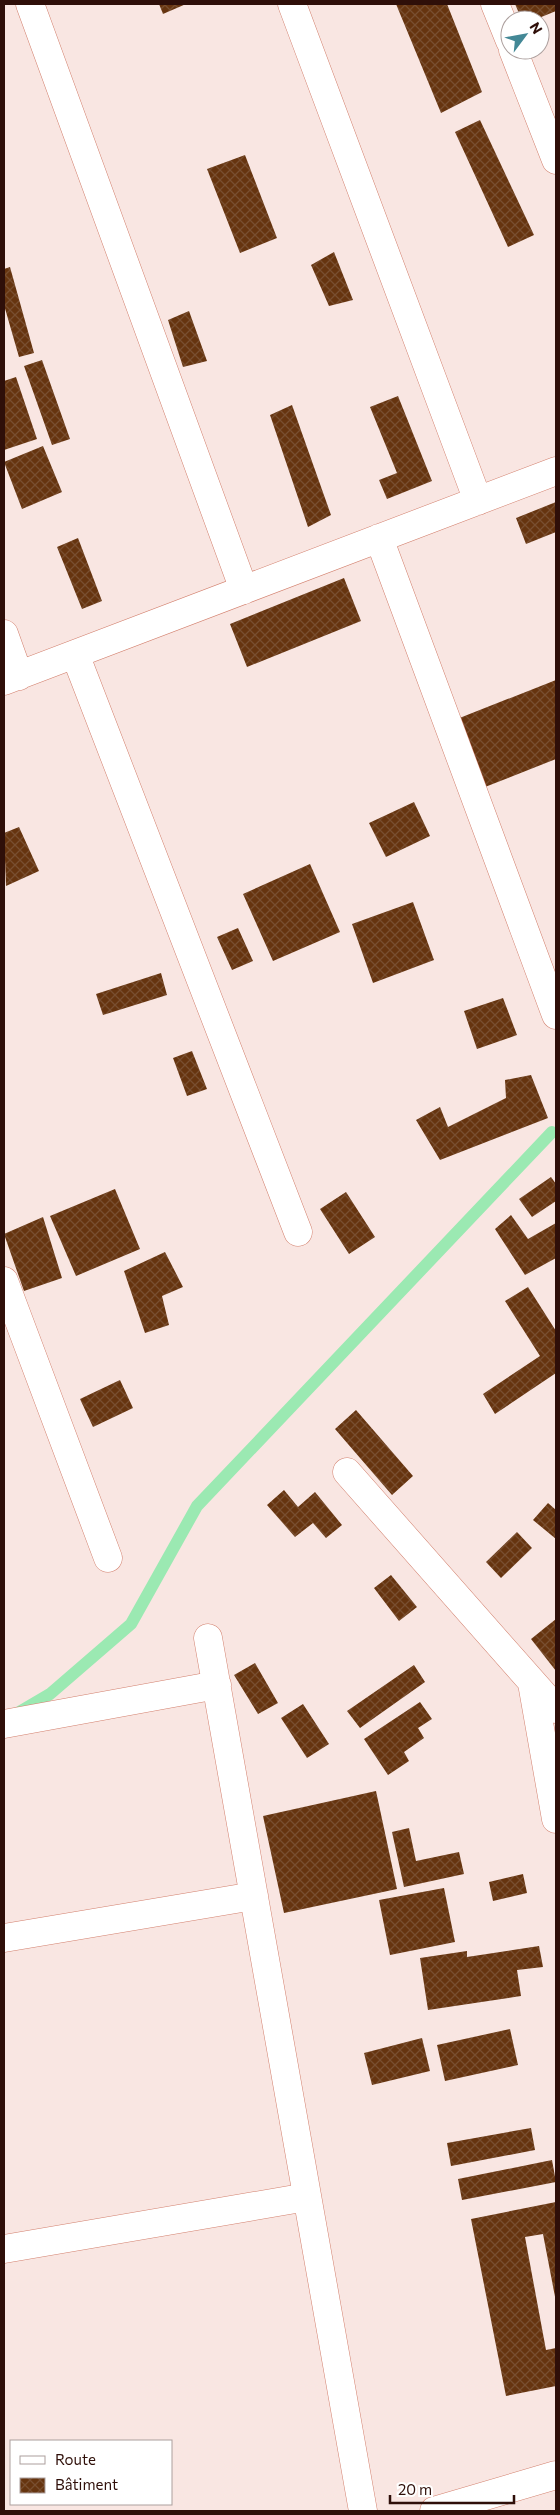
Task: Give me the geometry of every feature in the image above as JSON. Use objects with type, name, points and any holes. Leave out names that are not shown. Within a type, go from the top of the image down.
[{"type":"street","points":[[30,4],[244,590]]},
{"type":"street","points":[[292,4],[478,501]]},
{"type":"street","points":[[495,4],[500,16]]},
{"type":"street","points":[[517,60],[556,160]]},
{"type":"street","points":[[4,634],[11,679],[556,471]]},
{"type":"street","points":[[379,538],[546,961],[556,1015]]},
{"type":"street","points":[[75,654],[298,1232]]},
{"type":"street","points":[[4,1281],[108,1558]]},
{"type":"street","points":[[347,1472],[556,1709]]},
{"type":"street","points":[[208,1638],[363,2511]]},
{"type":"street","points":[[532,1682],[556,1819]]},
{"type":"street","points":[[4,1724],[216,1685]]},
{"type":"street","points":[[4,1938],[254,1896]]},
{"type":"street","points":[[4,2249],[307,2197]]},
{"type":"street","points":[[434,2511],[556,2475]]},
{"type":"building","points":[[159,4],[186,4],[163,14]]},
{"type":"building","points":[[396,4],[447,4],[482,92],[441,113]]},
{"type":"building","points":[[515,4],[556,4],[556,11],[550,13],[550,10],[518,10]]},
{"type":"building","points":[[480,120],[534,235],[508,247],[455,132]]},
{"type":"building","points":[[245,155],[277,238],[240,253],[207,169]]},
{"type":"building","points":[[334,252],[353,300],[329,306],[311,265]]},
{"type":"building","points":[[10,267],[34,353],[19,357],[4,305],[4,269]]},
{"type":"building","points":[[189,311],[207,361],[183,367],[168,320]]},
{"type":"building","points":[[42,360],[70,439],[52,445],[24,366]]},
{"type":"building","points":[[16,377],[37,439],[4,450],[4,381]]},
{"type":"building","points":[[398,396],[432,481],[387,499],[379,480],[397,473],[370,407]]},
{"type":"building","points":[[292,405],[331,515],[308,527],[270,415]]},
{"type":"building","points":[[43,446],[62,492],[22,509],[4,462]]},
{"type":"building","points":[[556,502],[556,532],[526,544],[516,518]]},
{"type":"building","points":[[78,538],[102,601],[82,609],[57,547]]},
{"type":"building","points":[[344,578],[361,621],[247,667],[230,624]]},
{"type":"building","points":[[556,680],[556,759],[485,787],[457,719]]},
{"type":"building","points":[[414,802],[430,836],[386,857],[369,823]]},
{"type":"building","points":[[19,827],[39,871],[6,886],[4,833]]},
{"type":"building","points":[[310,864],[340,932],[273,961],[243,894]]},
{"type":"building","points":[[413,902],[434,960],[373,983],[352,924]]},
{"type":"building","points":[[238,928],[253,961],[232,970],[217,937]]},
{"type":"building","points":[[161,973],[167,995],[103,1015],[96,994]]},
{"type":"building","points":[[503,998],[517,1035],[477,1049],[464,1011]]},
{"type":"building","points":[[192,1051],[207,1089],[187,1096],[173,1058]]},
{"type":"building","points":[[531,1075],[548,1118],[440,1160],[416,1120],[440,1107],[448,1127],[506,1098],[505,1080]]},
{"type":"building","points":[[551,1177],[556,1184],[556,1201],[532,1217],[519,1199]]},
{"type":"building","points":[[115,1189],[140,1249],[76,1276],[50,1216]]},
{"type":"building","points":[[346,1192],[375,1237],[349,1254],[320,1209]]},
{"type":"building","points":[[511,1215],[528,1239],[556,1223],[556,1258],[525,1275],[495,1229]]},
{"type":"building","points":[[43,1217],[62,1278],[24,1291],[4,1234]]},
{"type":"building","points":[[165,1252],[183,1287],[162,1296],[169,1325],[145,1333],[124,1271]]},
{"type":"building","points":[[528,1287],[556,1331],[556,1373],[495,1414],[483,1394],[540,1356],[505,1301]]},
{"type":"building","points":[[120,1380],[133,1408],[93,1427],[80,1399]]},
{"type":"building","points":[[356,1410],[413,1476],[392,1495],[335,1429]]},
{"type":"building","points":[[284,1490],[298,1507],[315,1492],[342,1525],[326,1538],[313,1523],[295,1537],[267,1505]]},
{"type":"building","points":[[548,1503],[556,1510],[556,1539],[533,1520]]},
{"type":"building","points":[[517,1532],[532,1548],[501,1578],[486,1562]]},
{"type":"building","points":[[391,1575],[417,1607],[399,1621],[374,1588]]},
{"type":"building","points":[[556,1619],[556,1671],[531,1639]]},
{"type":"building","points":[[255,1663],[278,1703],[258,1714],[234,1675]]},
{"type":"building","points":[[414,1665],[425,1682],[360,1728],[347,1711]]},
{"type":"building","points":[[420,1702],[432,1719],[418,1728],[424,1738],[404,1752],[409,1761],[388,1775],[364,1739]]},
{"type":"building","points":[[303,1704],[329,1744],[307,1758],[281,1718]]},
{"type":"building","points":[[376,1791],[397,1889],[284,1913],[263,1816]]},
{"type":"building","points":[[409,1828],[416,1861],[459,1852],[464,1874],[404,1887],[392,1832]]},
{"type":"building","points":[[523,1874],[527,1893],[493,1901],[489,1882]]},
{"type":"building","points":[[444,1888],[455,1942],[390,1955],[379,1900]]},
{"type":"building","points":[[539,1946],[543,1967],[517,1970],[521,1996],[428,2010],[420,1958],[467,1951],[467,1957]]},
{"type":"building","points":[[510,2029],[518,2065],[445,2081],[437,2045]]},
{"type":"building","points":[[422,2038],[430,2071],[372,2085],[364,2053]]},
{"type":"building","points":[[531,2128],[535,2150],[451,2166],[447,2143]]},
{"type":"building","points":[[552,2160],[556,2182],[462,2200],[458,2179]]},
{"type":"building","points":[[556,2202],[556,2302],[543,2234],[525,2237],[546,2350],[556,2348],[556,2386],[506,2396],[471,2219]]},
{"type":"waterway","points":[[16,1714],[50,1694],[131,1624],[197,1506],[552,1132]]}]
